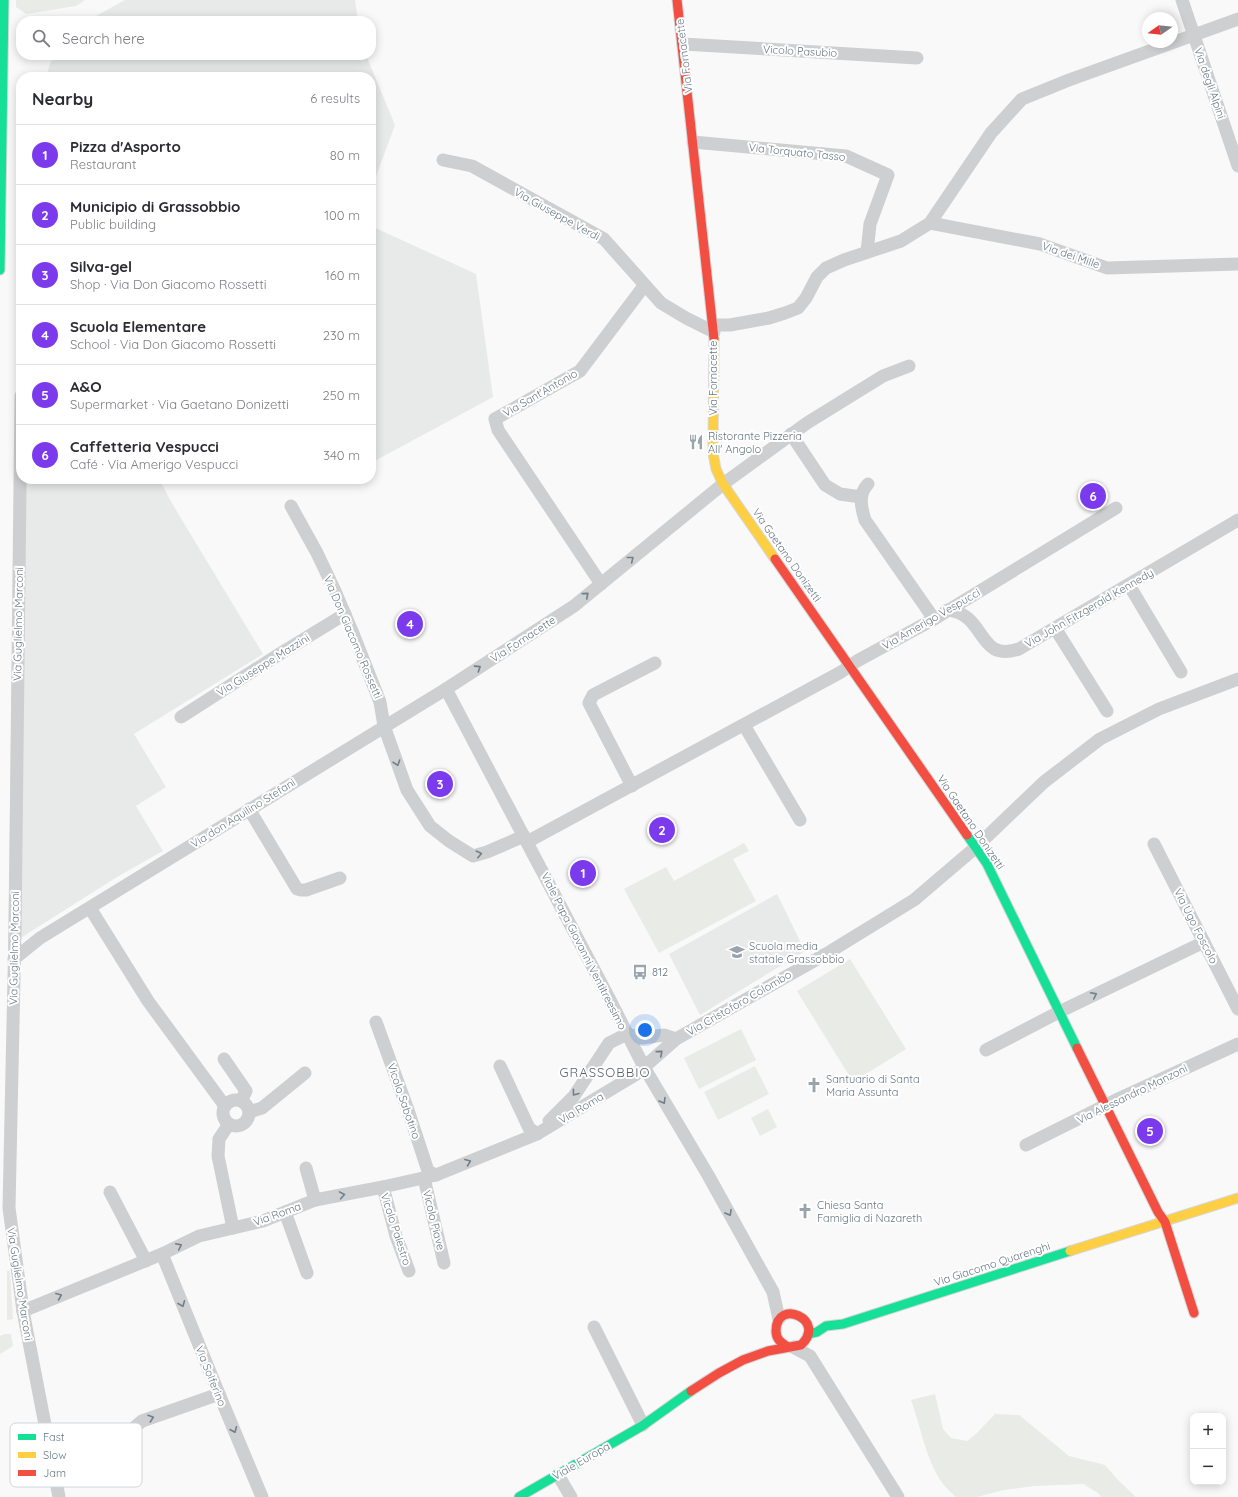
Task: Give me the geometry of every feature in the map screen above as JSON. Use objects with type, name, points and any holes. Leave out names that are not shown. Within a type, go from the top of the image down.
[{"type":"main road","points":[[0,270],[4,0]]},
{"type":"main road","name":"Via Fornacette","points":[[677,0],[713,328],[713,453],[716,469],[723,484]]},
{"type":"main road","name":"Via Gaetano Donizetti","points":[[723,484],[987,864],[1104,1106],[1158,1212],[1165,1222]]},
{"type":"main road","name":"Via Giacomo Quarenghi","points":[[808,1336],[816,1332],[816,1321],[843,1324],[1238,1198]]},
{"type":"main road","points":[[1165,1222],[1194,1313]]},
{"type":"main road","points":[[790,1347],[781,1343],[778,1339],[777,1325],[786,1314],[791,1313],[800,1315],[816,1321]]},
{"type":"main road","points":[[808,1336],[809,1326],[816,1321]]},
{"type":"main road","name":"Viale Europa","points":[[750,1357],[777,1325]]},
{"type":"main road","name":"Viale Europa","points":[[519,1497],[643,1425],[717,1374],[750,1357],[801,1344],[808,1336]]},
{"type":"street","name":"Via degli Alpini","points":[[1182,0],[1237,158]]},
{"type":"street","points":[[713,328],[769,318],[798,308],[806,298],[817,277],[826,268],[901,241],[930,223],[991,133],[1022,99],[1068,80],[1238,19]]},
{"type":"street","name":"Vicolo Pasubio","points":[[683,44],[917,58]]},
{"type":"street","name":"Via Torquato Tasso","points":[[693,142],[846,156],[888,175],[870,224],[868,252]]},
{"type":"street","name":"Via Giuseppe Verdi","points":[[443,160],[472,166],[604,239],[644,286],[661,303],[686,318],[713,328]]},
{"type":"street","name":"Via dei Mille","points":[[930,223],[1040,244],[1108,268],[1238,264]]},
{"type":"street","name":"Via Sant'Antonio","points":[[601,584],[498,430],[495,419],[580,371],[644,286]]},
{"type":"street","points":[[723,484],[807,423],[883,376],[909,366]]},
{"type":"street","points":[[791,434],[825,485],[840,494],[861,497]]},
{"type":"street","name":"Via Guglielmo Marconi","points":[[20,484],[15,941],[9,1208],[23,1311],[45,1423]]},
{"type":"street","name":"Via Fornacette","points":[[446,689],[574,606],[723,484]]},
{"type":"street","points":[[868,484],[863,489],[861,497],[865,520],[934,619]]},
{"type":"street","name":"Via Don Giacomo Rossetti","points":[[291,506],[316,553],[345,614],[380,702],[384,726],[407,790],[426,821],[449,841],[472,856],[526,839]]},
{"type":"street","name":"Via Amerigo Vespucci","points":[[526,839],[632,786],[934,619],[946,610],[1116,508]]},
{"type":"street","name":"Via John Fitzgerald Kennedy","points":[[946,610],[963,614],[973,622],[988,645],[998,651],[1010,652],[1019,649],[1238,520]]},
{"type":"street","points":[[1129,585],[1181,672]]},
{"type":"street","name":"Via Giuseppe Mazzini","points":[[181,717],[345,614]]},
{"type":"street","points":[[1055,628],[1107,711]]},
{"type":"street","points":[[632,786],[589,703],[592,696],[655,663]]},
{"type":"street","name":"Via Cristoforo Colombo","points":[[644,1067],[676,1039],[826,954],[914,900],[975,848],[1044,782],[1100,739],[1159,709],[1238,679]]},
{"type":"street","name":"Via don Aquilino Stefani","points":[[14,959],[40,938],[446,689]]},
{"type":"street","name":"Viale Papa Giovanni Ventitreesimo","points":[[446,689],[526,839],[644,1067],[708,1175],[773,1292],[777,1325]]},
{"type":"street","points":[[744,724],[800,820]]},
{"type":"street","points":[[249,809],[297,889],[306,890],[340,878]]},
{"type":"street","name":"Via Ugo Foscolo","points":[[1154,844],[1238,1009]]},
{"type":"street","points":[[90,908],[148,1001],[225,1106],[224,1118],[229,1124],[237,1127],[245,1124],[248,1120],[245,1106],[246,1091],[224,1059]]},
{"type":"street","name":"Via don Aquilino Stefani","points":[[15,941],[40,938]]},
{"type":"street","points":[[986,1050],[1059,1012],[1204,942]]},
{"type":"street","name":"Vicolo Sabotino","points":[[376,1022],[408,1110],[430,1177]]},
{"type":"street","name":"Via Cristoforo Colombo","points":[[627,1034],[642,1038],[664,1035],[676,1039]]},
{"type":"street","name":"Via Roma","points":[[537,1134],[574,1096],[609,1043],[627,1034]]},
{"type":"street","name":"Via Alessandro Manzoni","points":[[1026,1145],[1104,1106],[1238,1044]]},
{"type":"street","points":[[500,1066],[529,1128],[537,1134]]},
{"type":"street","name":"Via Roma","points":[[23,1311],[146,1261],[199,1236],[263,1221],[315,1200],[383,1188],[430,1177],[537,1134],[635,1075],[644,1067]]},
{"type":"street","points":[[225,1106],[233,1101],[245,1106],[262,1108],[305,1073]]},
{"type":"street","points":[[229,1124],[219,1139],[218,1156],[232,1228]]},
{"type":"street","points":[[306,1168],[315,1200]]},
{"type":"street","name":"Vicolo Piave","points":[[430,1177],[444,1263]]},
{"type":"street","name":"Vicolo Palestro","points":[[383,1188],[396,1236],[409,1271]]},
{"type":"street","points":[[110,1192],[146,1261]]},
{"type":"street","points":[[285,1212],[307,1273]]},
{"type":"street","name":"Via Solferino","points":[[162,1254],[262,1497]]},
{"type":"street","points":[[594,1327],[643,1425]]},
{"type":"street","points":[[808,1336],[811,1342],[810,1356]]},
{"type":"street","points":[[790,1347],[810,1356],[898,1497]]},
{"type":"street","points":[[140,1423],[219,1394]]},
{"type":"street","points":[[558,1475],[571,1497]]},
{"type":"street","name":"Via Guglielmo Marconi","points":[[57,1487],[59,1497]]},
{"type":"shaded area","points":[[16,0],[85,0],[76,6],[26,14],[16,7]]},
{"type":"shaded area","points":[[125,0],[355,0],[357,16],[96,16]]},
{"type":"shaded area","points":[[368,60],[373,72],[48,72],[51,61]]},
{"type":"shaded area","points":[[376,79],[395,125],[376,176]]},
{"type":"shaded area","points":[[376,228],[476,274],[493,397],[376,460]]},
{"type":"shaded area","points":[[16,390],[16,484],[162,484],[263,654],[134,734],[166,787],[136,806],[163,851],[117,877],[8,946]]},
{"type":"shaded area","points":[[744,843],[749,851],[733,859],[756,901],[659,953],[624,889],[666,867],[674,881]]},
{"type":"shaded area","name":"Scuola media statale Grassobbio","points":[[777,894],[805,951],[700,1015],[669,954]]},
{"type":"shaded area","points":[[850,959],[906,1049],[853,1082],[797,991]]},
{"type":"shaded area","points":[[741,1029],[756,1060],[699,1089],[684,1058]]},
{"type":"shaded area","points":[[755,1066],[769,1094],[718,1120],[704,1092]]},
{"type":"shaded area","points":[[768,1109],[777,1127],[760,1136],[751,1118]]},
{"type":"shaded area","points":[[7,1271],[10,1271],[13,1319],[7,1320]]},
{"type":"shaded area","points":[[4,1334],[11,1334],[13,1346],[0,1354],[0,1336]]},
{"type":"shaded area","points":[[935,1394],[943,1429],[951,1438],[967,1441],[976,1434],[995,1414],[1019,1415],[1069,1456],[1105,1465],[1136,1497],[1101,1497],[1098,1493],[1083,1484],[1034,1486],[1004,1490],[977,1497],[956,1497],[943,1484],[932,1465],[911,1400]]},
{"type":"traffic: fast","points":[[0,270],[4,0]]},
{"type":"traffic: fast","points":[[967,835],[987,864],[1077,1048]]},
{"type":"traffic: fast","points":[[808,1334],[817,1332],[826,1326],[843,1324],[1070,1251]]},
{"type":"traffic: fast","points":[[519,1497],[642,1426],[691,1391]]},
{"type":"traffic: slow","points":[[714,339],[713,453],[716,469],[723,484],[775,559]]},
{"type":"traffic: slow","points":[[1070,1251],[1238,1198]]},
{"type":"traffic: jam","points":[[677,0],[714,339]]},
{"type":"traffic: jam","points":[[775,559],[967,835]]},
{"type":"traffic: jam","points":[[1077,1048],[1158,1212],[1165,1222],[1194,1313]]},
{"type":"traffic: jam","points":[[691,1391],[743,1360],[768,1351],[801,1345],[808,1336],[808,1327],[805,1321],[799,1316],[791,1314],[784,1315],[778,1321],[776,1331],[779,1340],[788,1347]]},
{"type":"place","name":"Ristorante Pizzeria All' Angolo","points":[[696,442]]},
{"type":"place","name":"Caffetteria Vespucci","points":[[1093,496]]},
{"type":"place","name":"Scuola Elementare","points":[[410,624]]},
{"type":"place","name":"Silva-gel","points":[[440,784]]},
{"type":"place","name":"Municipio di Grassobbio","points":[[662,830]]},
{"type":"place","name":"Pizza d'Asporto","points":[[583,873]]},
{"type":"place","name":"Scuola media statale Grassobbio","points":[[737,952]]},
{"type":"place","name":"812","points":[[640,972]]},
{"type":"place","name":"Santuario di Santa Maria Assunta","points":[[814,1085]]},
{"type":"place","name":"A&O","points":[[1150,1131]]},
{"type":"place","name":"Chiesa Santa Famiglia di Nazareth","points":[[805,1211]]},
{"type":"district","name":"GRASSOBBIO","points":[[605,1072]]}]
